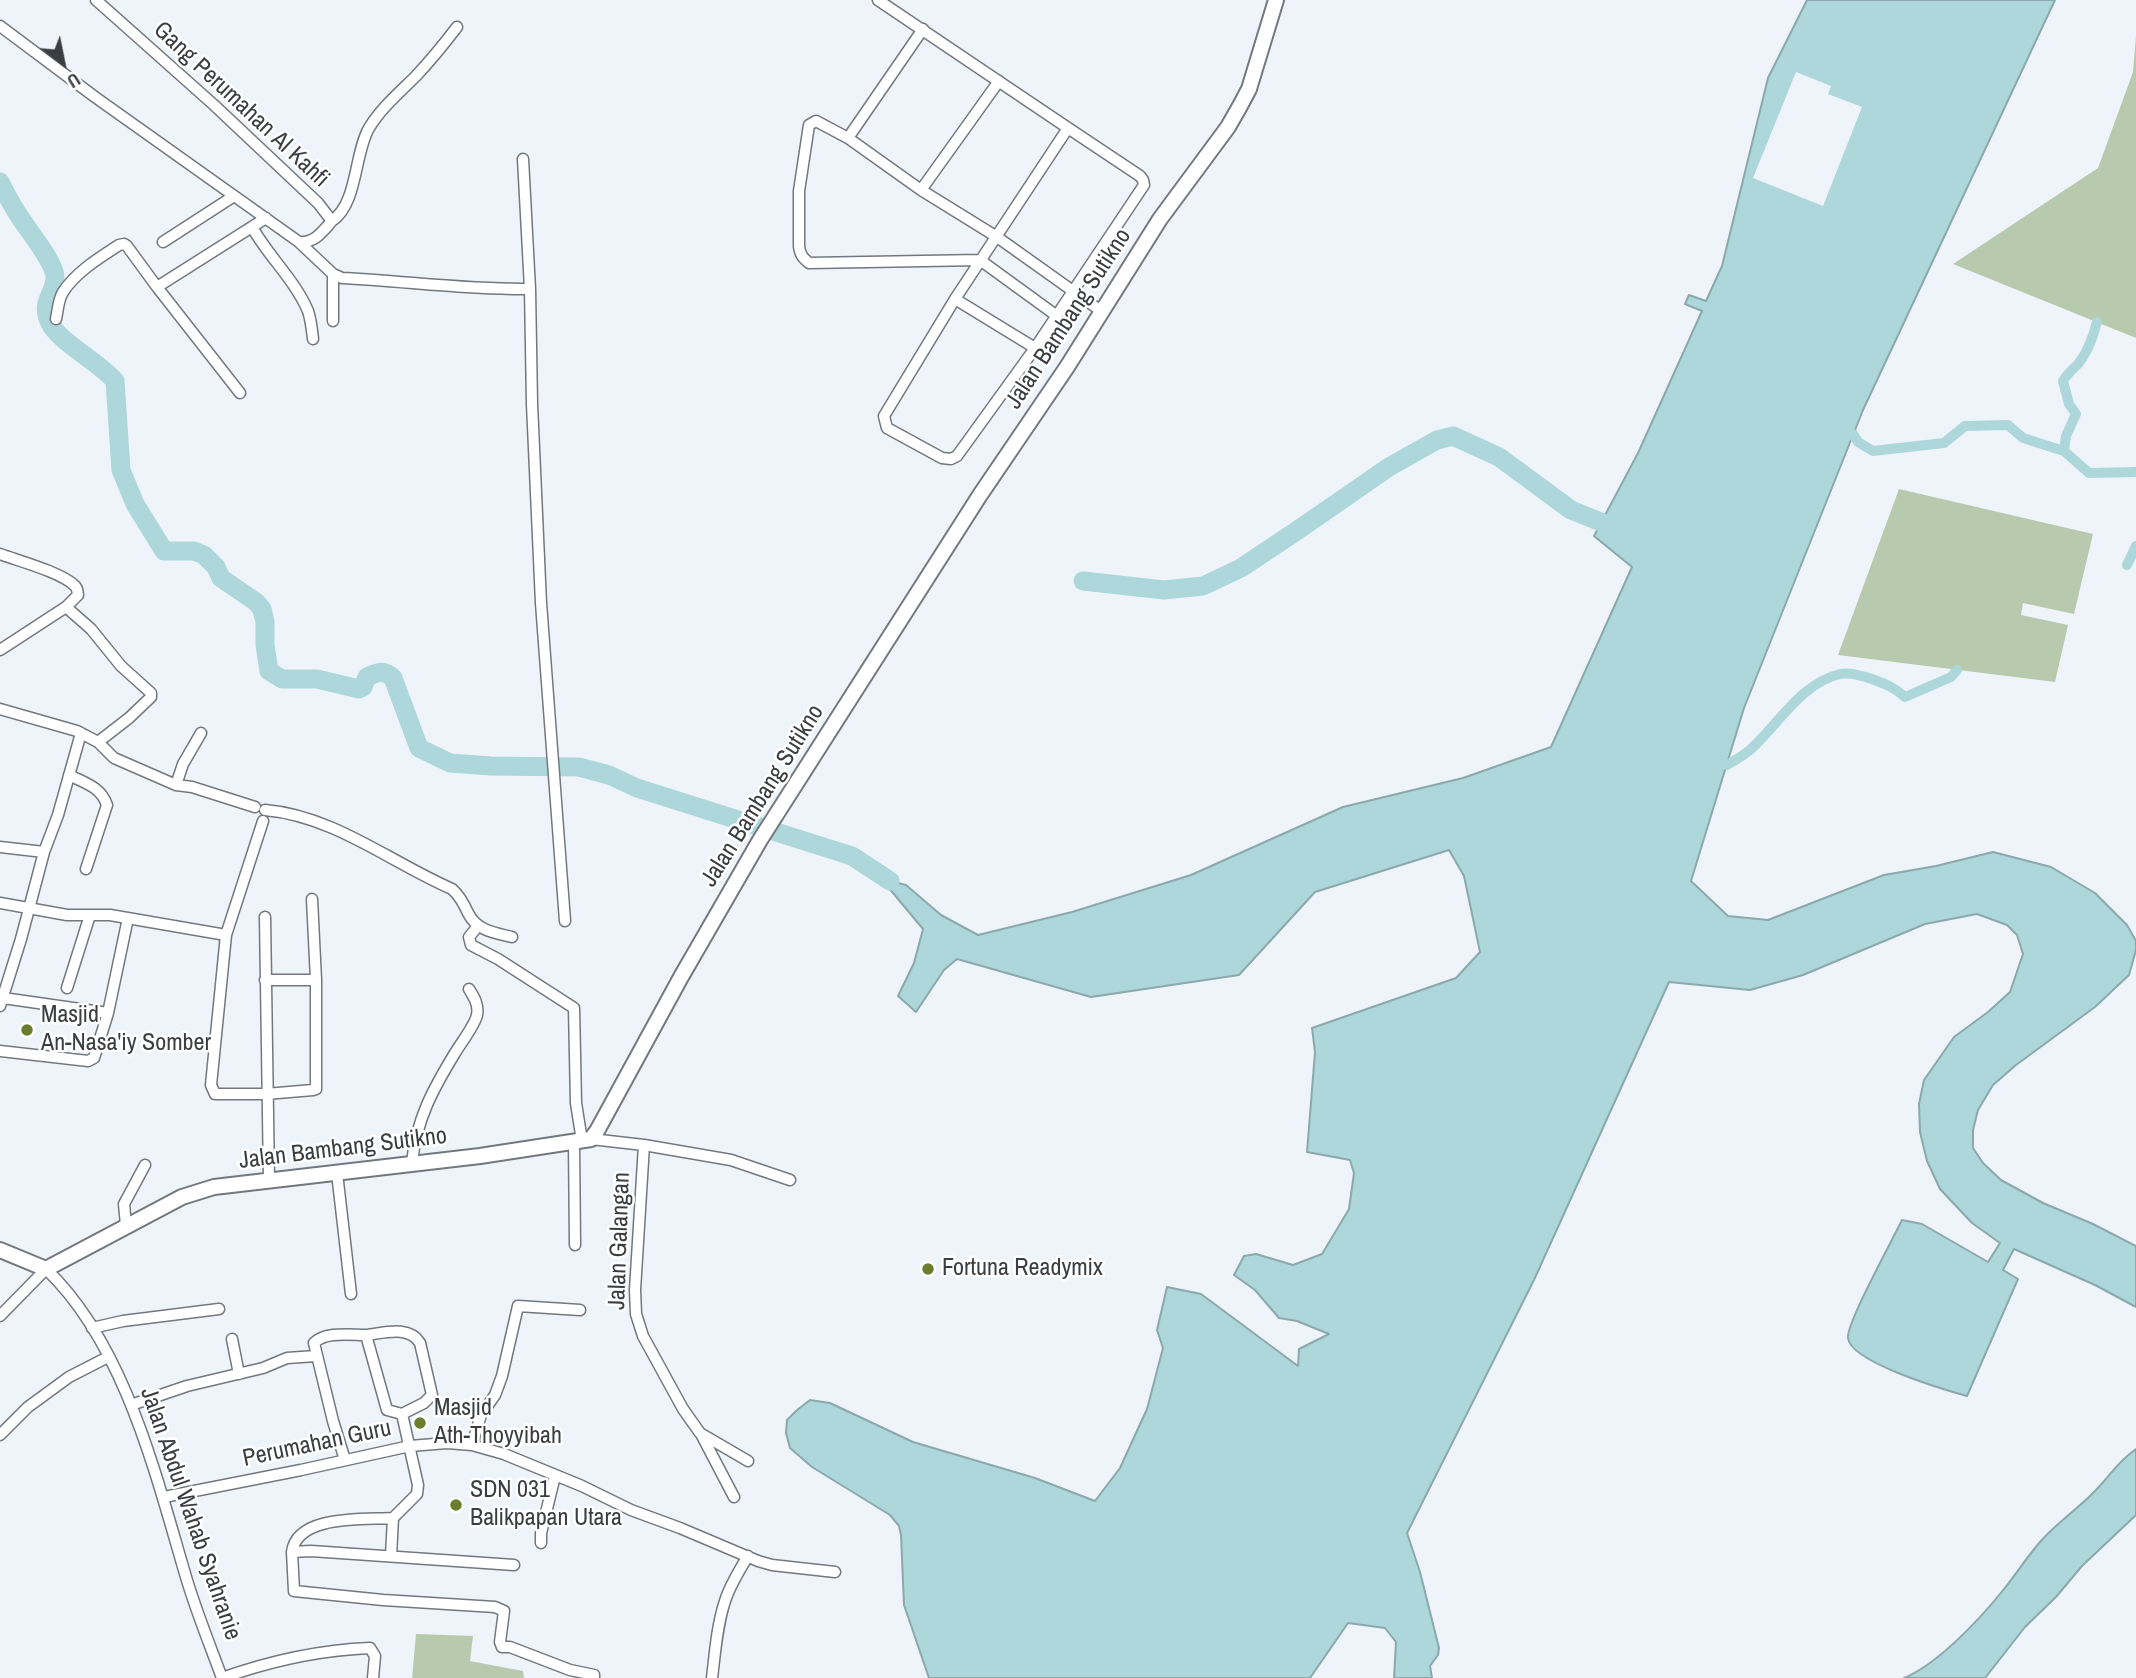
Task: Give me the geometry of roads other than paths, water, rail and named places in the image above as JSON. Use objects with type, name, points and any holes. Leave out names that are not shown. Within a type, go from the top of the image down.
[{"type":"street","name":"Gang Perumahan Al Kahfi","points":[[96,0],[318,203],[332,221],[308,243],[299,242]]},
{"type":"street","points":[[878,0],[1140,176],[1144,182],[1057,316],[957,456],[951,459],[942,458],[887,428],[884,416],[955,299],[1068,128]]},
{"type":"street","name":"Jalan Bambang Sutikno","points":[[46,1269],[182,1197],[214,1187],[582,1141],[597,1131],[674,988],[760,840],[1160,219],[1228,127],[1249,89],[1276,0]]},
{"type":"street","points":[[0,26],[267,218],[299,242],[333,274],[342,278],[530,289]]},
{"type":"street","points":[[332,221],[346,204],[359,153],[369,129],[386,106],[440,50],[457,27]]},
{"type":"street","points":[[848,138],[923,29]]},
{"type":"street","points":[[921,190],[999,82]]},
{"type":"street","points":[[1057,316],[980,260],[809,263],[799,254],[799,191],[811,122],[816,121],[848,138],[921,190],[997,237],[1101,311]]},
{"type":"street","points":[[523,159],[541,603],[565,921]]},
{"type":"street","points":[[163,242],[234,196]]},
{"type":"street","points":[[157,287],[267,218]]},
{"type":"street","points":[[252,227],[308,312],[313,339]]},
{"type":"street","points":[[56,319],[63,292],[81,273],[124,244],[240,393]]},
{"type":"street","points":[[333,274],[333,321]]},
{"type":"street","points":[[955,299],[1035,348]]},
{"type":"street","points":[[0,554],[74,584],[78,591],[78,595],[66,607],[0,650]]},
{"type":"street","points":[[66,607],[90,629],[121,666],[151,693],[151,697],[129,719],[98,742]]},
{"type":"street","points":[[0,709],[70,728],[98,742],[114,758],[176,785],[192,787],[261,813],[295,815],[334,829],[452,889],[460,896],[478,926],[512,937]]},
{"type":"street","points":[[81,733],[2,1002],[108,1013]]},
{"type":"street","points":[[176,785],[183,764],[201,733]]},
{"type":"street","points":[[69,775],[99,790],[107,805],[86,869]]},
{"type":"street","points":[[261,813],[226,935],[211,1085],[215,1094],[267,1094],[316,1088],[316,980],[312,899]]},
{"type":"street","points":[[0,848],[44,852]]},
{"type":"street","points":[[0,903],[67,915],[128,918],[226,935]]},
{"type":"street","points":[[67,988],[90,915]]},
{"type":"street","points":[[265,917],[269,1180]]},
{"type":"street","points":[[0,1051],[88,1061],[94,1058],[108,1013],[128,918]]},
{"type":"street","points":[[478,926],[469,937],[471,945],[498,959],[574,1008],[574,1083],[582,1141],[575,1245]]},
{"type":"street","points":[[265,980],[316,980]]},
{"type":"street","points":[[412,1163],[414,1139],[422,1114],[477,1015],[476,1001],[469,989]]},
{"type":"street","points":[[582,1141],[644,1145],[731,1160],[790,1180]]},
{"type":"street","name":"Jalan Galangan","points":[[644,1145],[635,1290],[636,1314],[643,1336],[683,1409],[701,1433],[748,1461]]},
{"type":"street","points":[[126,1225],[124,1204],[145,1165]]},
{"type":"street","points":[[337,1173],[351,1294]]},
{"type":"street","name":"Jalan Abdul Wahab Syahranie","points":[[0,1250],[46,1269],[74,1300],[108,1357],[144,1435],[187,1581],[222,1678]]},
{"type":"street","points":[[0,1316],[46,1269]]},
{"type":"street","points":[[472,1445],[481,1415],[495,1395],[502,1376],[518,1306],[580,1310]]},
{"type":"street","points":[[92,1328],[123,1321],[219,1309]]},
{"type":"street","points":[[345,1460],[316,1356],[314,1343],[317,1339],[324,1336],[401,1331],[417,1337],[432,1395],[425,1403],[401,1414],[387,1410],[366,1335]]},
{"type":"street","points":[[232,1339],[239,1374]]},
{"type":"street","points":[[131,1405],[187,1387],[263,1368],[287,1358],[316,1356]]},
{"type":"street","points":[[0,1435],[28,1407],[69,1377],[108,1357]]},
{"type":"street","points":[[401,1414],[411,1446],[418,1485],[417,1494],[393,1518],[326,1522],[298,1538],[292,1552],[295,1591],[495,1607],[504,1611],[500,1642],[502,1647],[510,1647],[570,1670],[594,1675],[594,1678]]},
{"type":"street","points":[[701,1433],[734,1497]]},
{"type":"street","name":"Perumahan Guru","points":[[164,1497],[411,1446],[447,1443],[472,1445],[504,1454],[582,1486],[631,1510],[772,1565],[835,1572]]},
{"type":"street","points":[[541,1543],[555,1476]]},
{"type":"street","points":[[391,1556],[393,1518]]},
{"type":"street","points":[[292,1552],[311,1550],[514,1565]]},
{"type":"street","points":[[712,1678],[724,1601],[748,1556]]},
{"type":"street","points":[[222,1678],[249,1668],[312,1654],[370,1648],[375,1656],[373,1678]]},
{"type":"water","points":[[1807,0],[2055,0],[1863,410],[1744,708],[1691,881],[1728,916],[1768,920],[1884,875],[1993,852],[2051,867],[2095,893],[2127,925],[2136,941],[2129,975],[2095,1007],[1993,1085],[1978,1110],[1973,1130],[1973,1148],[1983,1163],[2001,1180],[2043,1203],[2136,1246],[2136,1307],[2095,1285],[2014,1249],[2003,1270],[2018,1279],[1967,1396],[1881,1365],[1853,1347],[1848,1338],[1862,1300],[1902,1220],[1922,1224],[1988,1262],[2000,1243],[1972,1223],[1940,1189],[1927,1161],[1920,1132],[1919,1104],[1924,1080],[1954,1037],[2010,992],[2023,954],[2017,935],[2007,925],[1977,914],[1925,924],[1803,975],[1750,990],[1669,982],[1534,1280],[1407,1533],[1439,1648],[1438,1655],[1430,1666],[1432,1678],[1394,1678],[1396,1642],[1385,1628],[1348,1623],[1310,1678],[929,1678],[904,1605],[899,1526],[890,1515],[812,1467],[790,1448],[786,1433],[787,1420],[810,1400],[830,1403],[913,1442],[1035,1478],[1095,1501],[1120,1468],[1147,1409],[1163,1348],[1157,1330],[1167,1287],[1201,1294],[1298,1366],[1299,1349],[1329,1334],[1297,1321],[1279,1318],[1255,1290],[1234,1275],[1244,1256],[1256,1254],[1293,1265],[1322,1254],[1349,1209],[1354,1173],[1350,1160],[1307,1152],[1315,1052],[1312,1028],[1456,978],[1480,952],[1464,876],[1449,850],[1315,892],[1239,975],[1091,997],[957,959],[944,970],[916,1012],[898,996],[914,963],[923,929],[888,887],[890,881],[906,885],[941,915],[978,935],[1072,912],[1191,875],[1343,807],[1463,778],[1551,747],[1632,567],[1594,536],[1638,453],[1702,311],[1685,304],[1689,295],[1706,301],[1722,266],[1768,78]]},
{"type":"water","points":[[2136,1449],[2136,1515],[2082,1566],[2056,1597],[2025,1627],[1985,1678],[1904,1678],[1931,1662],[1971,1626],[2046,1535],[2088,1498]]},
{"type":"waterway","points":[[0,182],[53,269],[55,282],[46,309],[50,323],[62,337],[115,381],[121,470],[135,504],[164,551],[194,551],[204,555],[216,567],[221,578],[262,609],[269,671],[282,679],[317,679],[359,689],[363,687],[367,677],[387,673],[393,678],[419,748],[450,763],[579,767],[609,775],[637,788],[852,856],[890,881]]},
{"type":"waterway","points":[[2064,451],[2066,436],[2076,414],[2069,404],[2063,381],[2085,354],[2097,322]]},
{"type":"waterway","points":[[1853,434],[1858,442],[1873,451],[1944,443],[1965,426],[2008,425],[2023,438],[2064,451],[2089,473],[2136,472]]},
{"type":"waterway","points":[[1083,581],[1164,590],[1203,586],[1241,568],[1389,467],[1437,440],[1453,436],[1499,457],[1571,510],[1601,522]]},
{"type":"waterway","points":[[2127,565],[2136,546]]},
{"type":"waterway","points":[[1727,765],[1750,750],[1802,695],[1826,679],[1840,674],[1852,674],[1889,686],[1905,697],[1951,677],[1957,670]]},
{"type":"place","name":"Masjid An-Nasa'iy Somber","points":[[27,1030]]},
{"type":"place","name":"Fortuna Readymix","points":[[928,1269]]},
{"type":"place","name":"Masjid Ath-Thoyyibah","points":[[420,1423]]},
{"type":"place","name":"SDN 031 Balikpapan Utara","points":[[456,1505]]}]
